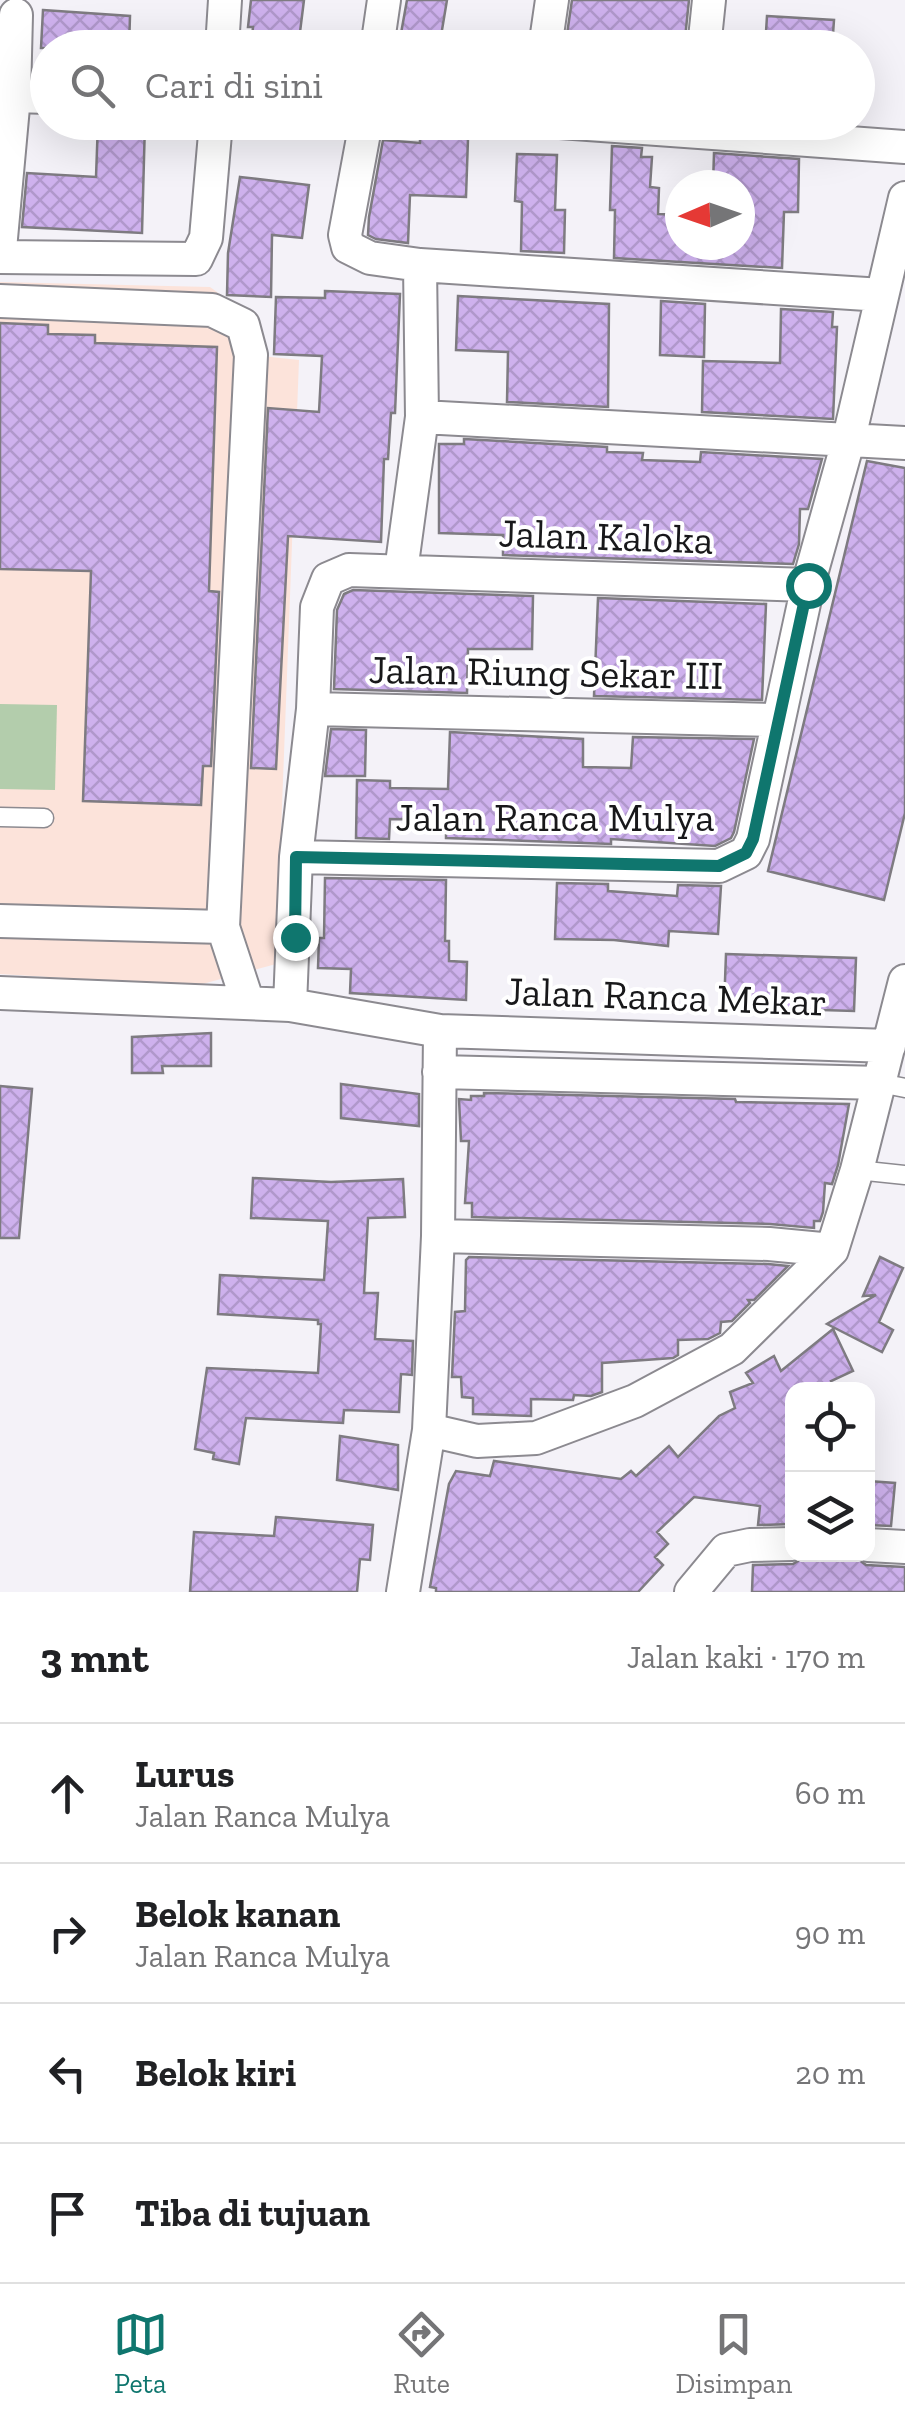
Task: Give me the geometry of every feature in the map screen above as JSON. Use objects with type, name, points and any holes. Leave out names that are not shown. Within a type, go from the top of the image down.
[{"type":"street","points":[[223,30],[225,0]]},
{"type":"street","points":[[380,30],[384,0]]},
{"type":"street","points":[[548,30],[552,0]]},
{"type":"street","points":[[706,30],[710,0]]},
{"type":"street","points":[[0,249],[14,96],[16,15]]},
{"type":"street","points":[[14,96],[30,96]]},
{"type":"street","points":[[0,258],[196,258],[206,238],[214,140]]},
{"type":"street","points":[[363,140],[345,235],[348,247],[370,258],[420,265],[882,295]]},
{"type":"street","points":[[832,140],[905,147]]},
{"type":"street","name":"Jalan Ranca Mulya","points":[[296,857],[719,866],[746,853],[753,839],[808,585],[848,438],[905,198]]},
{"type":"street","points":[[401,571],[422,418],[420,265]]},
{"type":"street","points":[[0,301],[212,310],[243,325],[251,355],[223,927],[248,1003]]},
{"type":"street","points":[[422,418],[905,443]]},
{"type":"street","name":"Jalan Kaloka","points":[[313,709],[317,607],[328,580],[349,570],[808,585]]},
{"type":"street","points":[[290,1005],[296,857],[313,709]]},
{"type":"street","name":"Jalan Riung Sekar III","points":[[313,709],[778,720]]},
{"type":"street","points":[[0,921],[223,927]]},
{"type":"street","points":[[429,1430],[477,1441],[536,1438],[636,1401],[732,1349],[832,1250],[857,1170],[892,1086],[889,1046],[905,980]]},
{"type":"street","name":"Jalan Ranca Mekar","points":[[0,993],[290,1005],[440,1031],[889,1046]]},
{"type":"street","points":[[403,1592],[429,1430],[438,1236],[440,1031]]},
{"type":"street","points":[[439,1072],[892,1086]]},
{"type":"street","points":[[438,1236],[769,1244],[832,1250]]},
{"type":"street","points":[[690,1592],[726,1550],[785,1544]]},
{"type":"street","points":[[875,1545],[905,1547]]},
{"type":"lane","points":[[0,817],[44,818]]},
{"type":"lane","points":[[857,1170],[905,1175]]},
{"type":"shaded area","points":[[0,282],[210,287],[249,315],[262,356],[299,360],[276,964],[195,986],[0,974]]},
{"type":"green space","points":[[0,704],[57,705],[55,790],[0,789]]},
{"type":"building","points":[[251,0],[304,0],[300,30],[248,27]]},
{"type":"building","points":[[407,0],[447,0],[442,30],[402,30]]},
{"type":"building","points":[[572,0],[689,0],[686,30],[568,30]]},
{"type":"building","points":[[43,10],[130,16],[130,30],[42,30]]},
{"type":"building","points":[[767,16],[834,20],[833,30],[766,30]]},
{"type":"building","points":[[97,140],[145,140],[142,233],[22,227],[27,173],[96,177]]},
{"type":"building","points":[[383,140],[468,140],[466,197],[410,195],[408,243],[368,235]]},
{"type":"building","points":[[612,146],[642,148],[641,157],[652,157],[650,187],[659,188],[658,214],[665,214],[665,260],[755,260],[755,170],[713,170],[714,153],[799,159],[798,212],[784,212],[782,268],[614,258],[615,210],[610,210]]},
{"type":"building","points":[[517,154],[557,155],[555,210],[565,210],[564,253],[521,251],[522,202],[515,201]]},
{"type":"building","points":[[240,177],[309,185],[302,238],[272,235],[271,297],[227,295],[228,253]]},
{"type":"building","points":[[325,291],[400,294],[395,413],[391,413],[388,459],[384,459],[381,542],[288,536],[276,769],[251,768],[268,408],[319,412],[322,356],[274,354],[276,297],[325,298]]},
{"type":"building","points":[[458,296],[609,304],[608,407],[507,402],[508,352],[456,350]]},
{"type":"building","points":[[661,301],[705,304],[704,357],[660,355]]},
{"type":"building","points":[[781,309],[833,312],[832,327],[837,327],[833,419],[702,412],[703,361],[780,363]]},
{"type":"building","points":[[0,323],[48,325],[48,334],[95,335],[95,343],[217,347],[209,591],[219,592],[211,766],[203,766],[201,805],[83,801],[91,571],[0,569]]},
{"type":"building","points":[[464,439],[607,447],[607,452],[643,453],[642,460],[700,462],[701,452],[822,459],[808,509],[800,509],[799,544],[793,564],[503,555],[503,535],[439,533],[439,444],[464,444]]},
{"type":"building","points":[[867,461],[905,468],[905,813],[884,900],[768,871]]},
{"type":"building","points":[[353,590],[533,596],[532,649],[468,649],[467,693],[334,689],[337,610],[344,594]]},
{"type":"building","points":[[598,598],[766,604],[762,700],[594,696]]},
{"type":"building","points":[[331,729],[366,730],[365,776],[325,776]]},
{"type":"building","points":[[450,732],[583,739],[583,767],[631,768],[633,737],[754,739],[734,832],[731,838],[715,846],[611,839],[611,844],[446,838],[446,820],[390,819],[389,839],[356,838],[357,780],[390,781],[390,788],[448,789]]},
{"type":"building","points":[[325,878],[446,880],[445,941],[449,941],[449,961],[467,962],[466,1000],[350,993],[351,969],[318,968],[319,938],[324,938]]},
{"type":"building","points":[[557,883],[608,884],[608,891],[677,896],[678,885],[721,886],[718,934],[669,931],[668,946],[555,939]]},
{"type":"building","points":[[726,954],[856,958],[854,1011],[724,1007]]},
{"type":"building","points":[[211,1033],[211,1066],[162,1066],[163,1073],[132,1073],[132,1037]]},
{"type":"building","points":[[341,1084],[419,1094],[419,1126],[341,1118]]},
{"type":"building","points":[[0,1086],[32,1089],[19,1238],[0,1238]]},
{"type":"building","points":[[484,1093],[849,1104],[838,1165],[832,1184],[825,1183],[823,1212],[820,1221],[814,1221],[814,1228],[472,1217],[472,1203],[465,1203],[469,1141],[461,1141],[459,1099],[471,1100],[471,1096]]},
{"type":"building","points":[[253,1178],[331,1182],[403,1179],[405,1217],[368,1218],[364,1293],[378,1293],[375,1339],[413,1341],[412,1375],[401,1374],[399,1412],[344,1410],[343,1423],[246,1418],[239,1464],[213,1459],[214,1453],[195,1449],[207,1368],[318,1373],[321,1324],[318,1320],[218,1314],[220,1275],[324,1280],[328,1221],[251,1218]]},
{"type":"building","points":[[469,1257],[788,1266],[754,1300],[748,1300],[750,1303],[732,1321],[721,1322],[720,1333],[708,1339],[678,1340],[678,1355],[673,1358],[602,1363],[602,1392],[574,1395],[573,1400],[531,1399],[531,1416],[473,1414],[473,1398],[462,1397],[461,1377],[452,1377],[455,1312],[465,1311]]},
{"type":"building","points":[[880,1257],[903,1268],[879,1322],[893,1330],[882,1352],[827,1324],[876,1295],[863,1296]]},
{"type":"building","points":[[833,1329],[853,1371],[832,1382],[785,1382],[785,1524],[758,1525],[760,1506],[694,1497],[657,1532],[668,1544],[655,1557],[663,1565],[638,1592],[436,1592],[436,1588],[430,1587],[449,1484],[456,1471],[490,1476],[494,1461],[621,1479],[631,1471],[636,1476],[669,1446],[678,1457],[719,1416],[735,1408],[730,1392],[753,1383],[746,1373],[774,1356],[781,1371]]},
{"type":"building","points":[[340,1436],[398,1445],[398,1490],[337,1480]]},
{"type":"building","points":[[875,1482],[895,1483],[891,1526],[875,1525]]},
{"type":"building","points":[[276,1517],[373,1525],[370,1560],[360,1559],[357,1592],[190,1592],[194,1532],[274,1536]]},
{"type":"building","points":[[862,1562],[905,1567],[905,1592],[752,1592],[753,1565]]},
{"type":"route","points":[[295,937],[296,857],[719,866],[746,853],[753,839],[808,585]]}]
